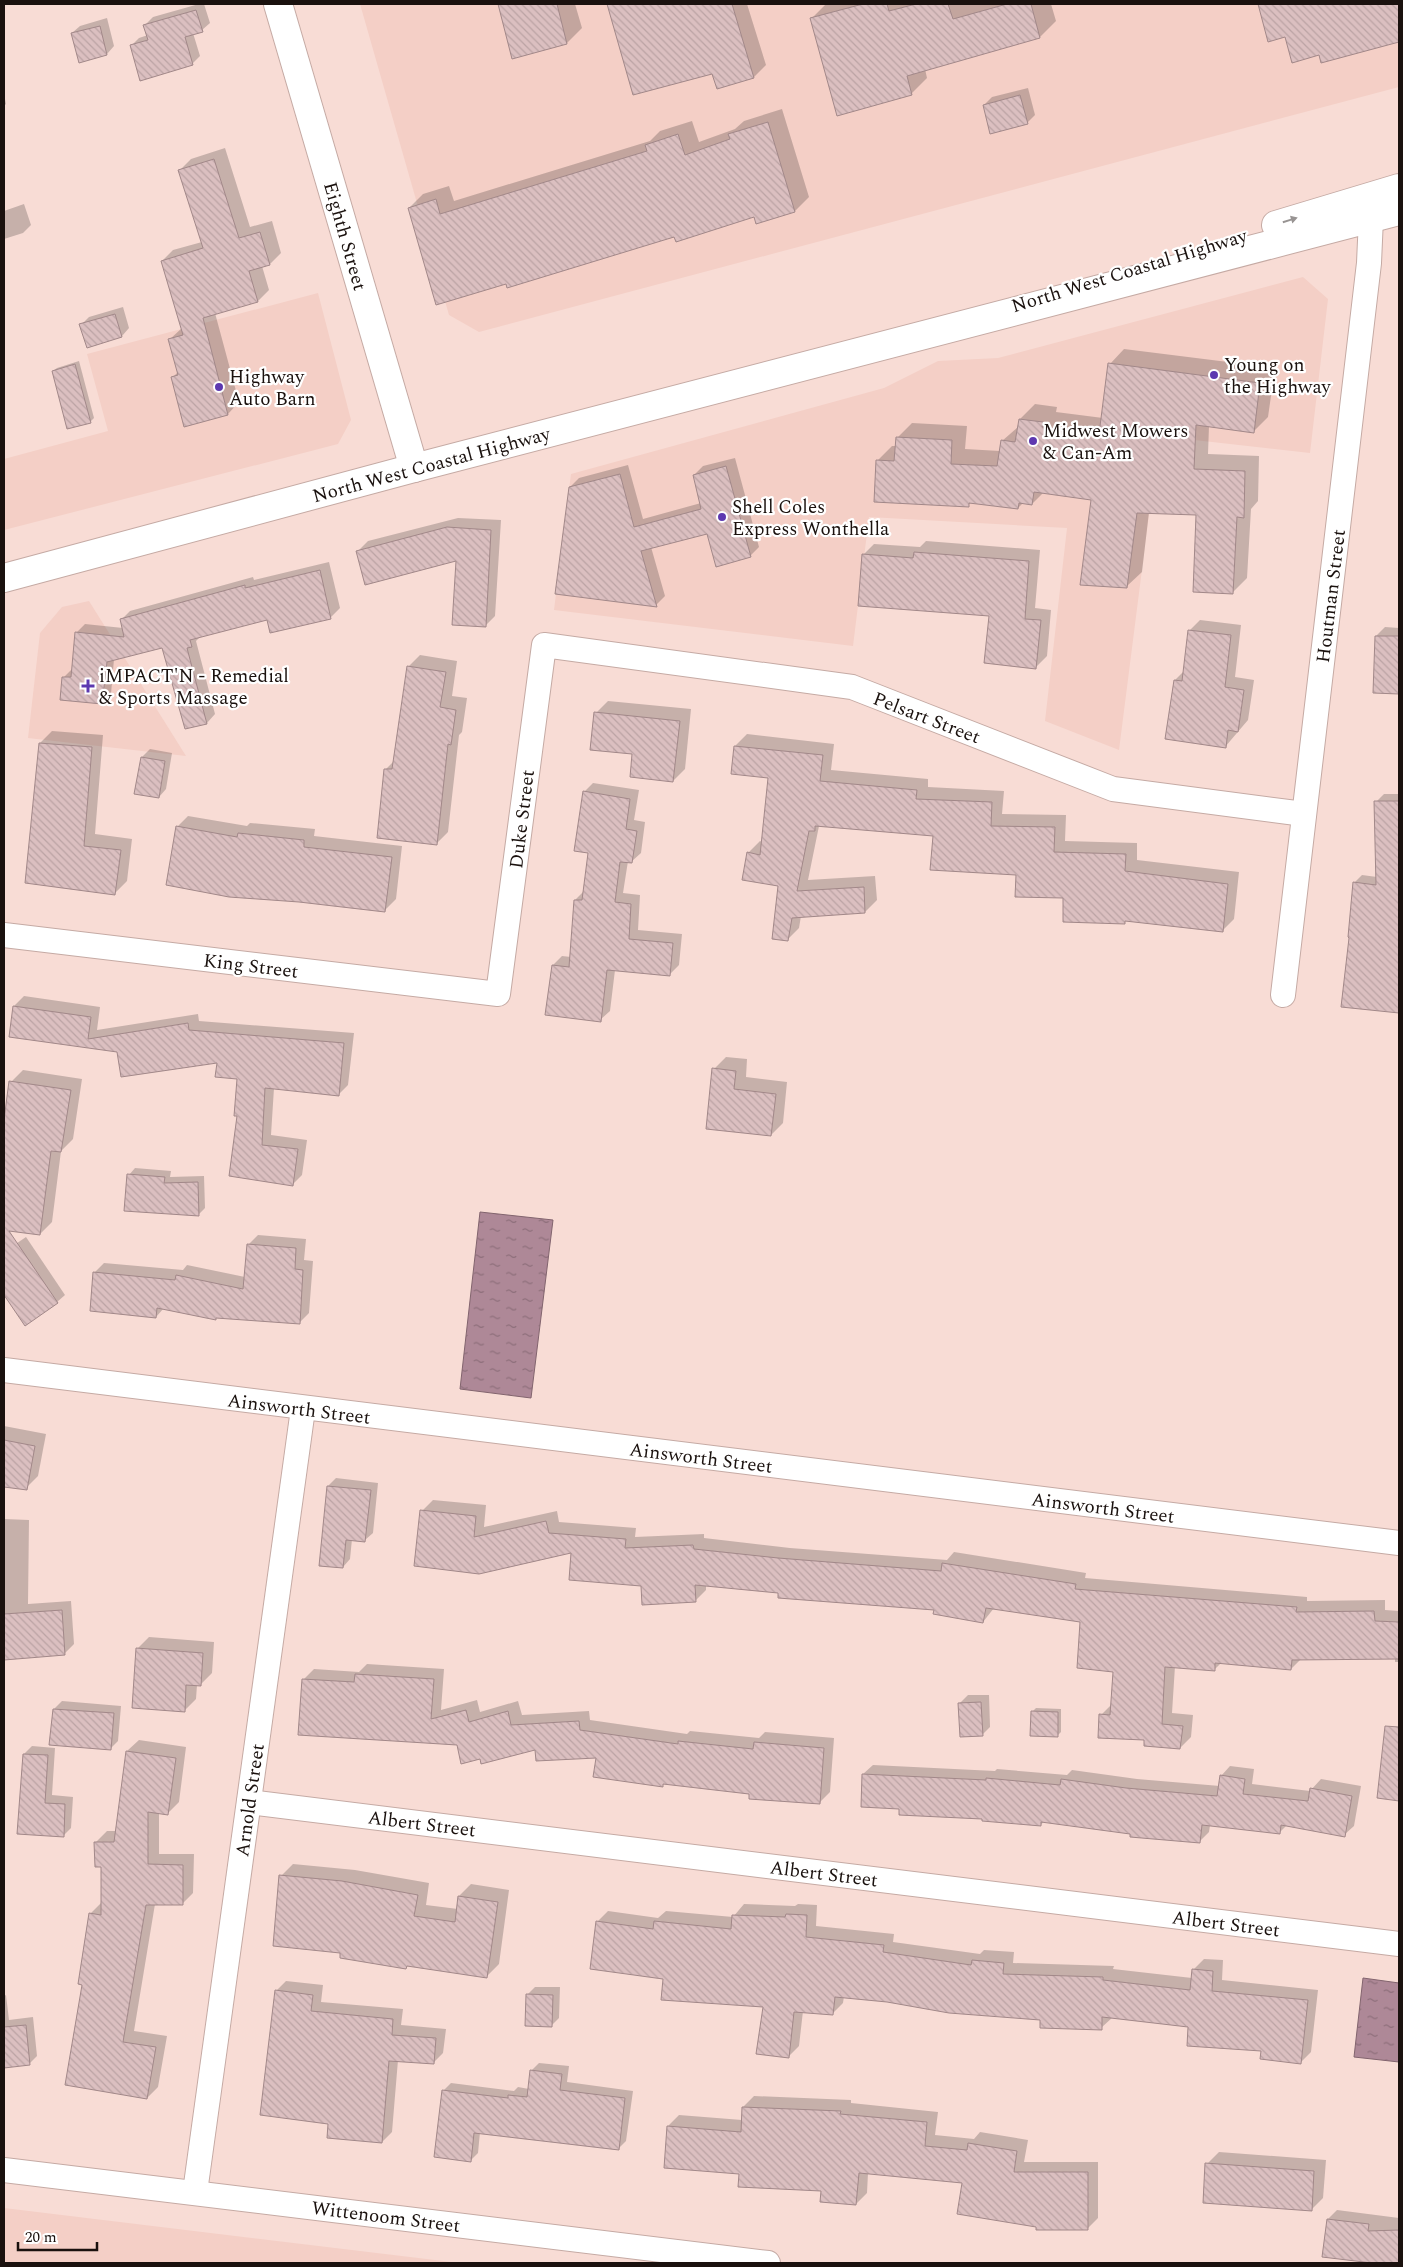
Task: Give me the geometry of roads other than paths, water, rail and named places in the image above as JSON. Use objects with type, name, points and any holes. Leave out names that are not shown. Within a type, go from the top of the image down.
[{"type":"main road","name":"Eighth Street","points":[[278,4],[414,468]]},
{"type":"main road","name":"North West Coastal Highway","points":[[4,578],[414,468],[859,352],[1369,207],[1399,188]]},
{"type":"main road","name":"North West Coastal Highway","points":[[1369,207],[1399,210]]},
{"type":"street","name":"Houtman Street","points":[[1283,995],[1369,263],[1369,207]]},
{"type":"street","name":"Pelsart Street","points":[[544,644],[852,688],[1113,790],[1304,814]]},
{"type":"street","name":"Duke Street","points":[[498,994],[544,644]]},
{"type":"street","name":"King Street","points":[[4,935],[498,994]]},
{"type":"street","name":"Ainsworth Street","points":[[10,1371],[303,1409],[1399,1543]]},
{"type":"street","name":"Arnold Street","points":[[195,2192],[303,1409]]},
{"type":"street","name":"Albert Street","points":[[249,1802],[1399,1944]]},
{"type":"street","name":"Wittenoom Street","points":[[4,2170],[768,2263]]},
{"type":"water","points":[[480,1212],[553,1220],[531,1398],[460,1389]]},
{"type":"water","points":[[1363,1978],[1399,1983],[1399,2062],[1354,2057]]},
{"type":"place","name":"Young on the Highway","points":[[1214,375]]},
{"type":"place","name":"Highway Auto Barn","points":[[219,387]]},
{"type":"place","name":"Midwest Mowers & Can-Am","points":[[1033,441]]},
{"type":"place","name":"Shell Coles Express Wonthella","points":[[722,517]]},
{"type":"place","name":"iMPACT'N - Remedial & Sports Massage","points":[[88,686]]}]
